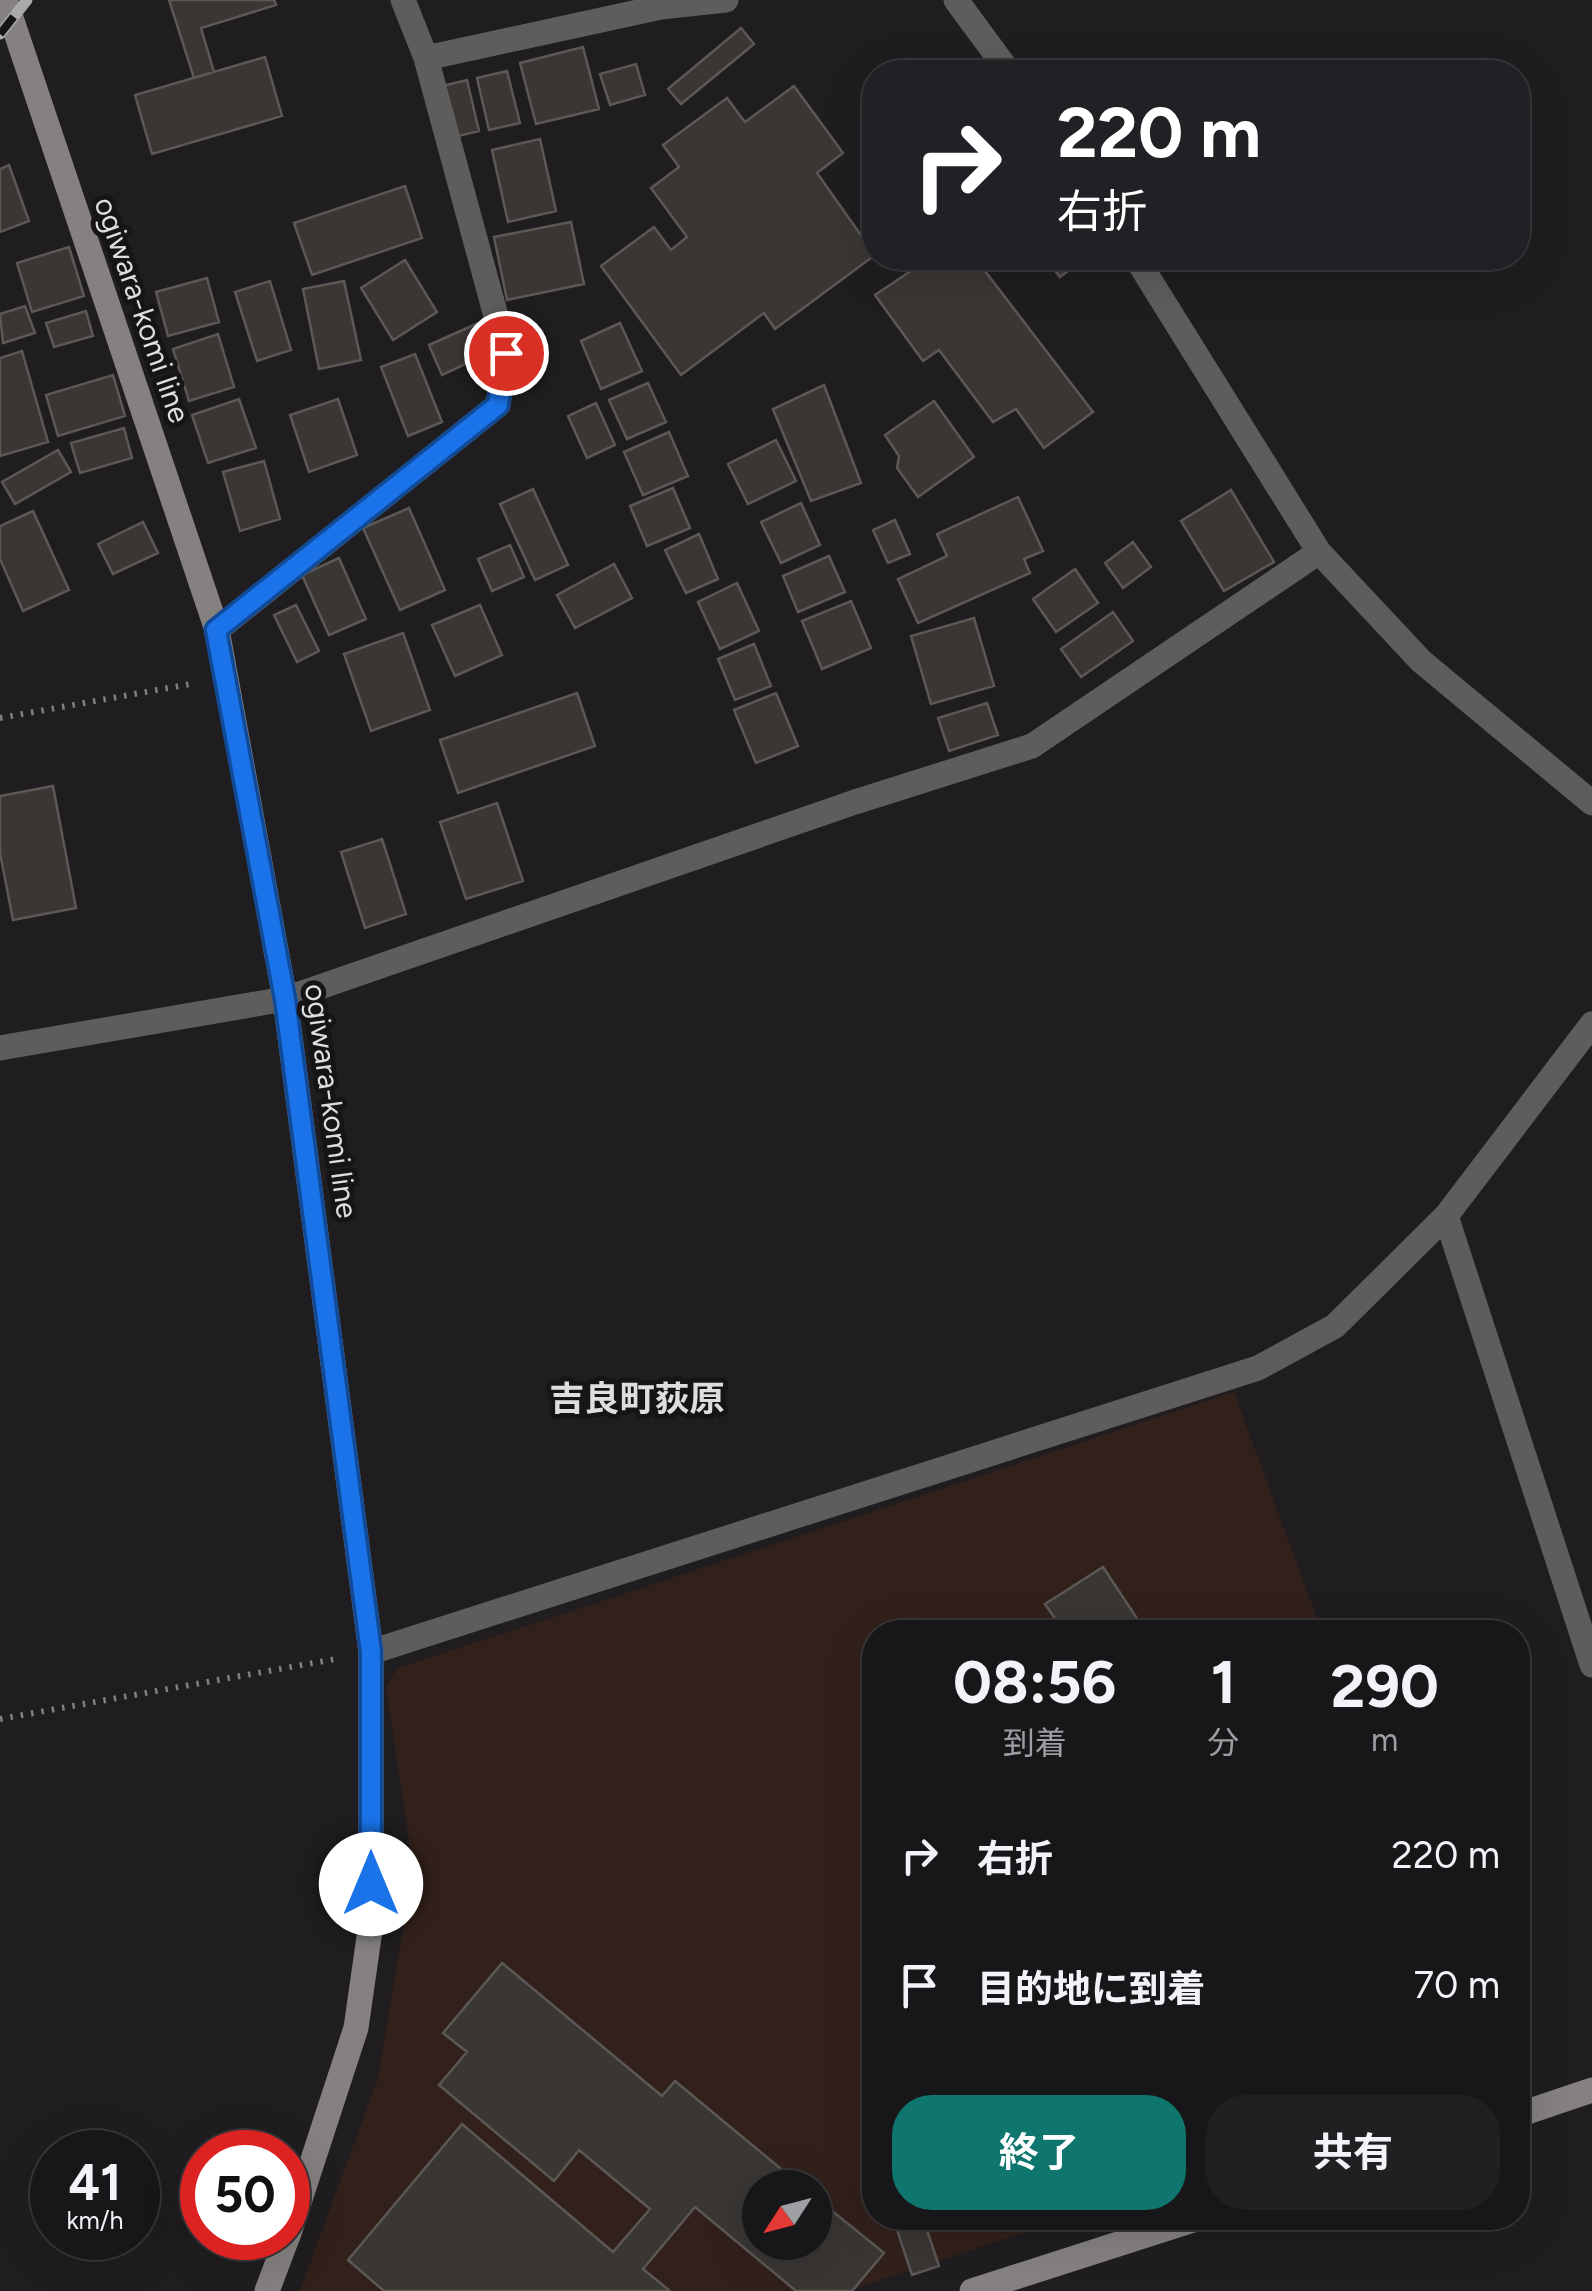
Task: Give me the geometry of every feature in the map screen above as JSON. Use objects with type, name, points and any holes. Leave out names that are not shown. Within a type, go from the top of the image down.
[{"type":"main road","name":"ogiwara-komi line","points":[[5,0],[216,630],[285,999],[371,1652],[371,1923],[356,2028],[310,2167]]},
{"type":"main road","points":[[1530,2110],[1592,2090]]},
{"type":"main road","points":[[972,2291],[1162,2230]]},
{"type":"main road","name":"ogiwara-komi line","points":[[268,2291],[279,2260]]},
{"type":"street","points":[[216,630],[498,405],[506,353],[426,58],[403,0]]},
{"type":"street","points":[[426,58],[661,7],[726,0]]},
{"type":"street","points":[[956,0],[1000,60]]},
{"type":"street","points":[[1143,270],[1319,552],[1421,661],[1592,803]]},
{"type":"street","points":[[0,1048],[285,999],[855,802],[1032,746],[1319,552]]},
{"type":"street","points":[[371,1652],[1258,1368],[1335,1326],[1446,1216],[1592,1024]]},
{"type":"street","points":[[1446,1216],[1592,1666]]},
{"type":"path","points":[[0,718],[226,678]]},
{"type":"path","points":[[0,1720],[371,1652]]},
{"type":"shaded area","points":[[1234,1392],[1318,1620],[862,1620],[862,2230],[1032,2230],[847,2291],[300,2291],[378,2078],[413,1868],[386,1687],[396,1669]]},
{"type":"building","points":[[169,0],[274,0],[276,5],[201,28],[214,72],[194,78]]},
{"type":"building","points":[[741,28],[754,44],[681,104],[668,89]]},
{"type":"building","points":[[583,47],[599,109],[536,124],[520,63]]},
{"type":"building","points":[[265,57],[282,116],[152,154],[135,95]]},
{"type":"building","points":[[636,64],[645,95],[610,105],[600,74]]},
{"type":"building","points":[[507,71],[520,123],[489,130],[477,78]]},
{"type":"building","points":[[467,80],[479,131],[454,137],[442,86]]},
{"type":"building","points":[[794,86],[843,153],[817,173],[862,237],[862,265],[775,329],[764,313],[681,375],[601,266],[654,227],[671,250],[687,237],[651,188],[679,167],[663,145],[727,98],[745,122]]},
{"type":"building","points":[[540,139],[556,211],[508,222],[492,150]]},
{"type":"building","points":[[9,165],[29,221],[0,232],[0,169]]},
{"type":"building","points":[[405,186],[422,238],[312,275],[294,223]]},
{"type":"building","points":[[571,222],[584,284],[507,300],[494,237]]},
{"type":"building","points":[[69,247],[84,296],[32,312],[17,263]]},
{"type":"building","points":[[405,260],[437,312],[393,340],[361,288]]},
{"type":"building","points":[[912,270],[984,270],[1093,412],[1044,448],[1016,409],[993,422],[939,350],[923,361],[875,295]]},
{"type":"building","points":[[207,278],[219,322],[168,336],[156,292]]},
{"type":"building","points":[[270,281],[291,350],[257,361],[235,292]]},
{"type":"building","points":[[344,281],[361,360],[319,369],[303,289]]},
{"type":"building","points":[[25,306],[35,333],[3,343],[0,314]]},
{"type":"building","points":[[86,311],[93,336],[54,347],[46,323]]},
{"type":"building","points":[[620,323],[642,371],[601,389],[581,341]]},
{"type":"building","points":[[476,324],[489,353],[442,375],[429,345]]},
{"type":"building","points":[[218,334],[234,387],[189,401],[173,349]]},
{"type":"building","points":[[22,351],[48,442],[0,456],[0,358]]},
{"type":"building","points":[[415,354],[442,422],[408,436],[381,367]]},
{"type":"building","points":[[113,375],[125,416],[58,436],[46,395]]},
{"type":"building","points":[[648,383],[666,422],[627,439],[609,400]]},
{"type":"building","points":[[824,385],[861,483],[811,501],[773,409]]},
{"type":"building","points":[[239,399],[256,448],[208,463],[192,415]]},
{"type":"building","points":[[338,399],[357,455],[309,472],[290,415]]},
{"type":"building","points":[[934,401],[974,457],[918,497],[897,468],[899,456],[885,435]]},
{"type":"building","points":[[596,403],[615,445],[587,458],[568,416]]},
{"type":"building","points":[[124,428],[132,458],[80,473],[71,443]]},
{"type":"building","points":[[669,432],[688,476],[643,495],[624,452]]},
{"type":"building","points":[[776,440],[796,481],[748,504],[728,464]]},
{"type":"building","points":[[58,450],[71,472],[15,504],[2,482]]},
{"type":"building","points":[[264,461],[280,519],[240,531],[223,472]]},
{"type":"building","points":[[673,488],[690,528],[647,546],[630,506]]},
{"type":"building","points":[[533,489],[568,565],[535,580],[500,504]]},
{"type":"building","points":[[1231,490],[1274,562],[1224,591],[1181,521]]},
{"type":"building","points":[[1018,497],[1043,551],[1024,559],[1030,573],[918,623],[898,579],[947,556],[937,534]]},
{"type":"building","points":[[801,503],[820,545],[781,563],[761,522]]},
{"type":"building","points":[[409,508],[445,590],[400,610],[363,528]]},
{"type":"building","points":[[33,511],[69,590],[23,611],[0,559],[0,526]]},
{"type":"building","points":[[895,520],[910,554],[888,563],[873,530]]},
{"type":"building","points":[[143,522],[158,553],[113,574],[98,544]]},
{"type":"building","points":[[699,534],[718,579],[686,593],[665,550]]},
{"type":"building","points":[[1133,542],[1151,567],[1123,588],[1105,563]]},
{"type":"building","points":[[510,545],[524,577],[492,591],[478,559]]},
{"type":"building","points":[[829,556],[845,592],[798,612],[783,576]]},
{"type":"building","points":[[339,558],[366,619],[329,635],[302,575]]},
{"type":"building","points":[[614,564],[632,598],[575,628],[557,595]]},
{"type":"building","points":[[1075,569],[1098,603],[1056,632],[1033,599]]},
{"type":"building","points":[[737,583],[759,631],[720,649],[698,602]]},
{"type":"building","points":[[851,601],[871,648],[822,669],[802,621]]},
{"type":"building","points":[[296,605],[319,651],[297,662],[274,615]]},
{"type":"building","points":[[480,605],[502,655],[455,676],[432,625]]},
{"type":"building","points":[[1113,612],[1133,641],[1081,677],[1061,649]]},
{"type":"building","points":[[974,618],[994,686],[931,704],[911,636]]},
{"type":"building","points":[[403,633],[430,710],[371,731],[344,654]]},
{"type":"building","points":[[754,644],[771,686],[735,700],[718,659]]},
{"type":"building","points":[[577,693],[595,746],[458,793],[440,740]]},
{"type":"building","points":[[776,693],[798,746],[756,763],[734,710]]},
{"type":"building","points":[[987,703],[998,735],[949,751],[938,718]]},
{"type":"building","points":[[53,786],[76,908],[13,920],[0,853],[0,796]]},
{"type":"building","points":[[497,803],[523,881],[466,899],[440,822]]},
{"type":"building","points":[[382,839],[406,914],[365,928],[341,852]]},
{"type":"building","points":[[1103,1567],[1138,1620],[1056,1620],[1045,1604]]},
{"type":"building","points":[[502,1963],[662,2096],[675,2081],[782,2170],[742,2170],[742,2246],[695,2207],[643,2269],[670,2291],[384,2291],[348,2260],[462,2124],[613,2252],[650,2209],[579,2150],[554,2181],[439,2085],[467,2052],[443,2033]]},
{"type":"building","points":[[832,2211],[884,2253],[852,2291],[796,2291],[759,2260],[832,2260]]},
{"type":"building","points":[[897,2230],[927,2230],[939,2266],[912,2275]]},
{"type":"railway","points":[[0,34],[27,0]]},
{"type":"district","name":"吉良町荻原","points":[[637,1399]]},
{"type":"route","points":[[371,1884],[371,1652],[285,999],[216,630],[498,405],[506,353]]}]
